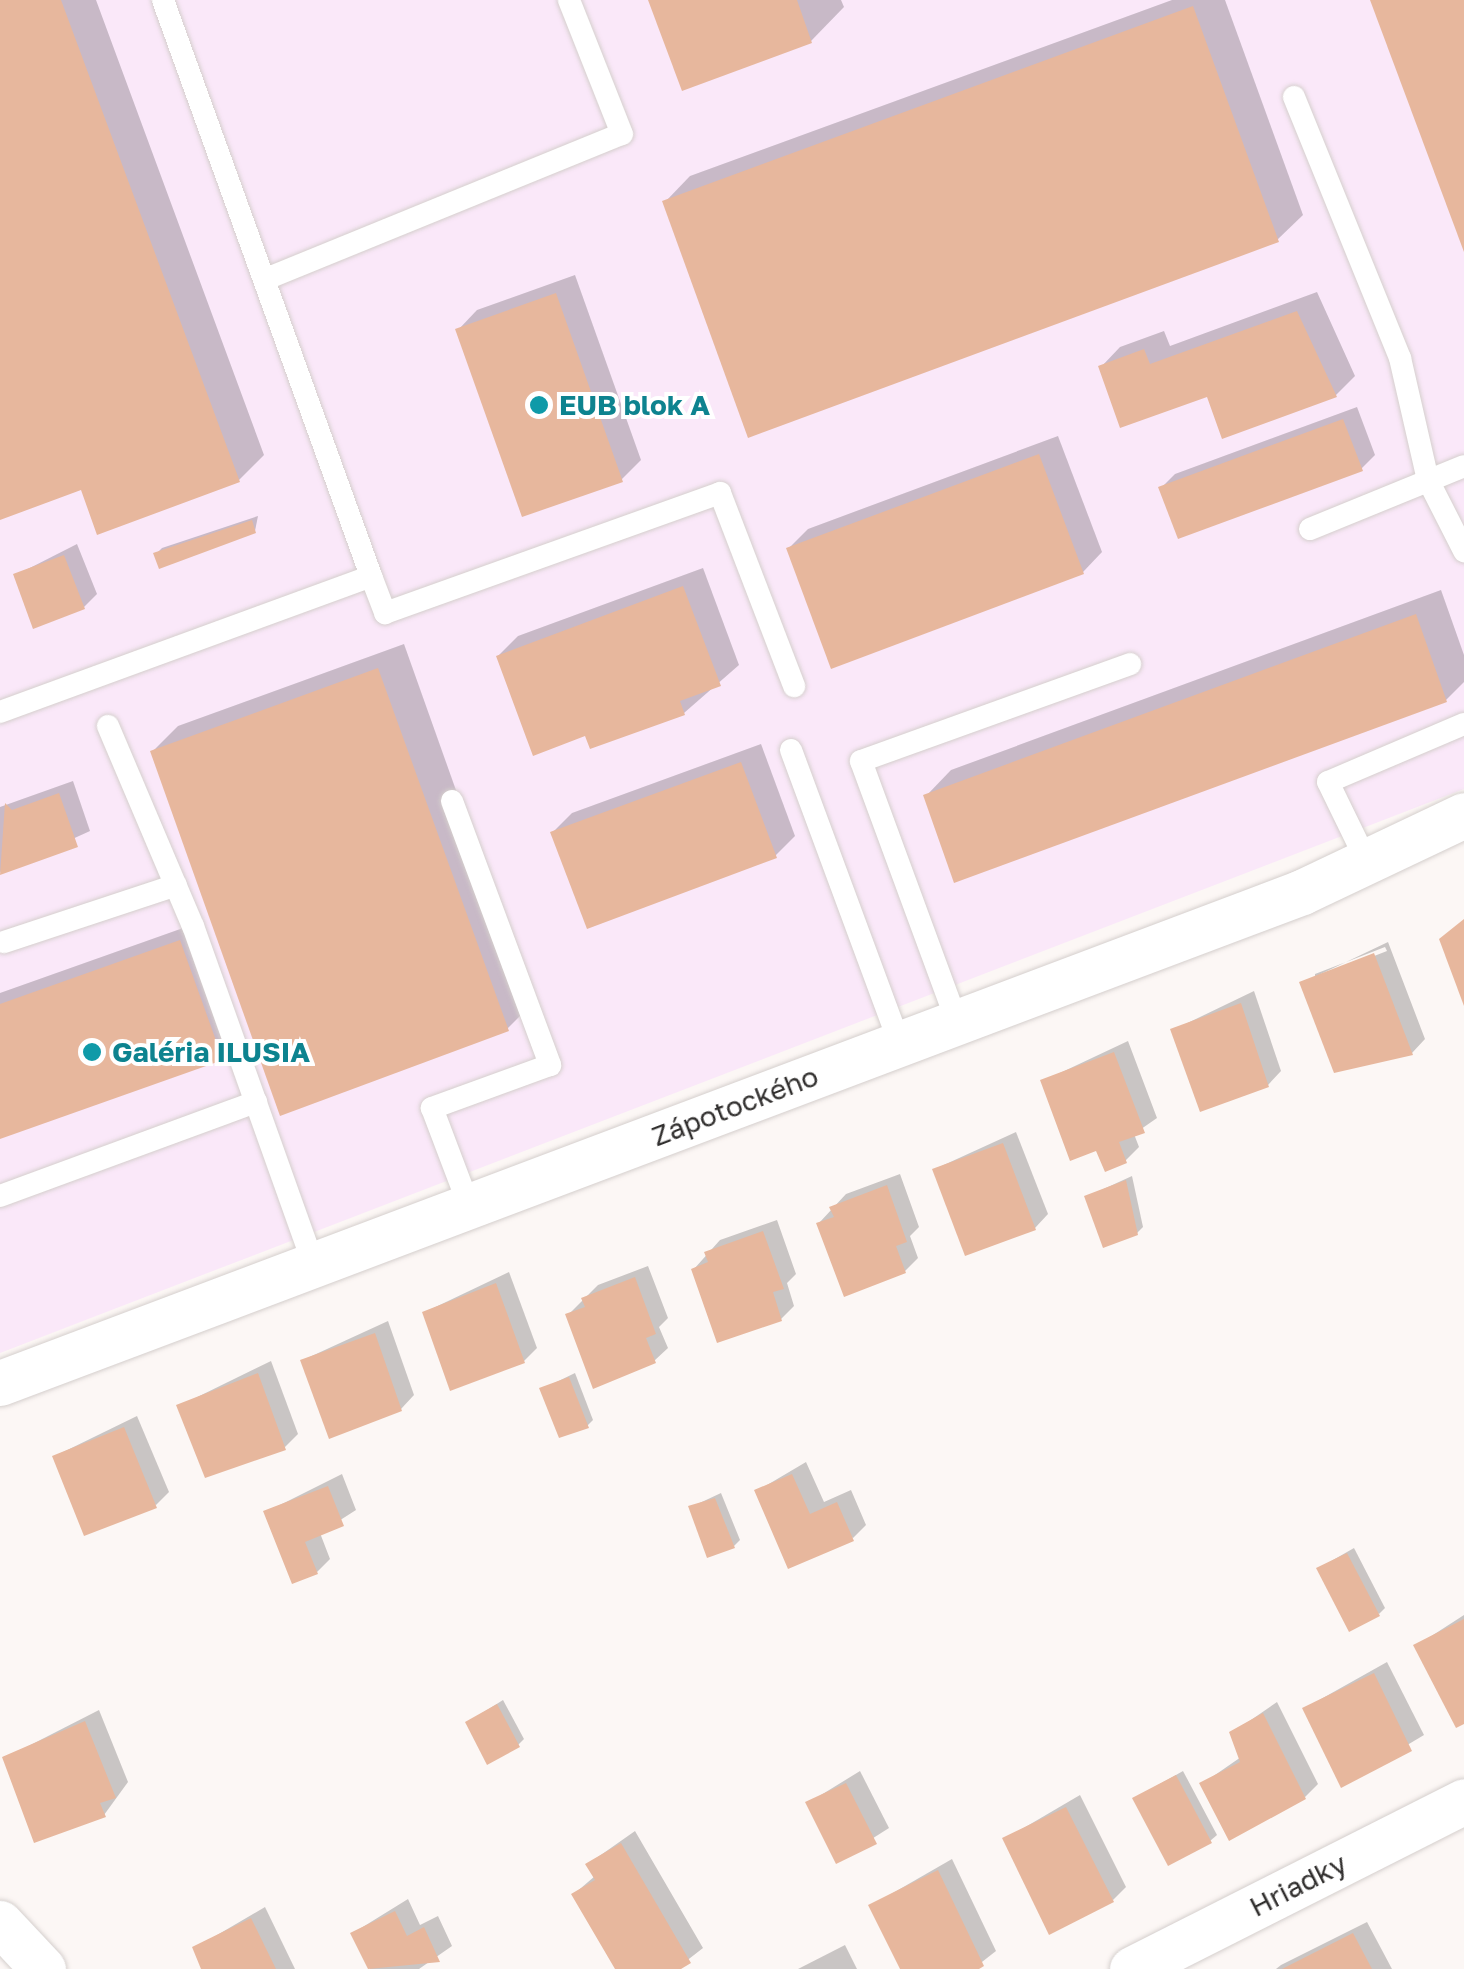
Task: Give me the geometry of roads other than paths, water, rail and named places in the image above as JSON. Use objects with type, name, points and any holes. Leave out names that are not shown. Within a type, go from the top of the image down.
[{"type":"street","name":"Zápotockého","points":[[0,1383],[957,1022],[1367,862],[1464,815]]},
{"type":"street","name":"Hriadky","points":[[1132,1969],[1464,1801]]},
{"type":"street","points":[[0,1923],[44,1969]]},
{"type":"lane","points":[[163,0],[386,613],[720,493],[794,686]]},
{"type":"lane","points":[[266,279],[622,134],[568,0]]},
{"type":"lane","points":[[1294,97],[1400,358],[1428,480],[1464,551]]},
{"type":"lane","points":[[1310,529],[1464,466]]},
{"type":"lane","points":[[0,712],[371,576]]},
{"type":"lane","points":[[957,1022],[862,761],[1130,664]]},
{"type":"lane","points":[[1367,862],[1328,782],[1464,724]]},
{"type":"lane","points":[[108,726],[176,885],[314,1264]]},
{"type":"lane","points":[[791,750],[900,1044]]},
{"type":"lane","points":[[452,801],[550,1065],[432,1108],[469,1206]]},
{"type":"lane","points":[[4,942],[176,885]]},
{"type":"lane","points":[[0,1196],[256,1102]]},
{"type":"place","name":"EUB blok A","points":[[539,405]]},
{"type":"place","name":"Galéria ILUSIA","points":[[92,1052]]}]
